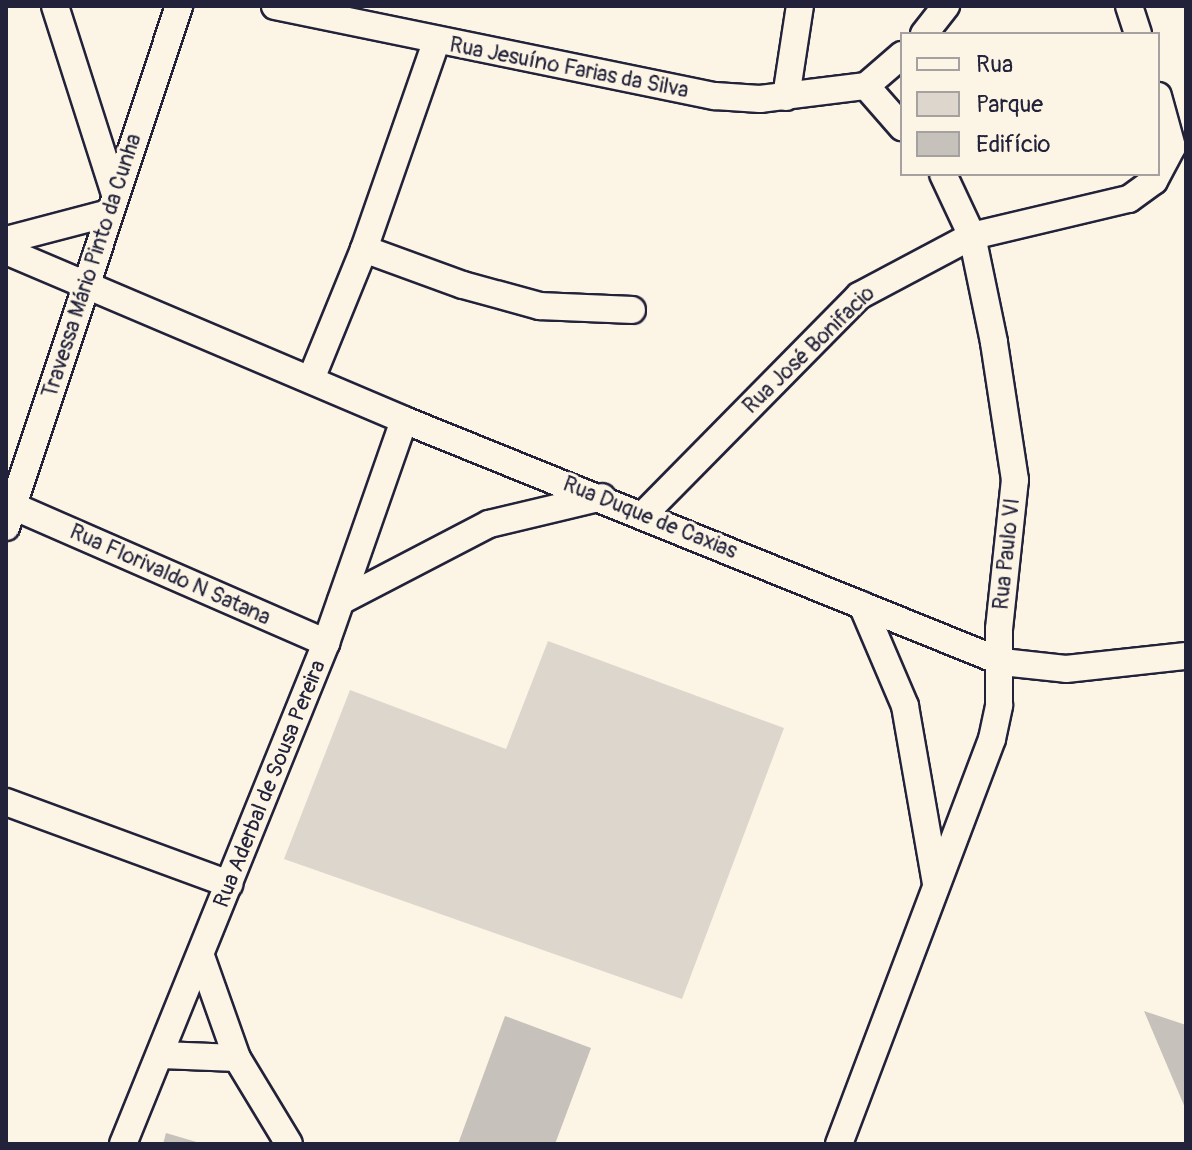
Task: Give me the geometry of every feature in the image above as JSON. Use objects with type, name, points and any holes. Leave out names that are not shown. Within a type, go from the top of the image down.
[{"type":"street","points":[[6,240],[112,203],[55,6]]},
{"type":"street","name":"Travessa Mário Pinto da Cunha","points":[[10,517],[179,6]]},
{"type":"street","name":"Rua Jesuíno Farias da Silva","points":[[275,6],[659,88],[715,96],[786,97],[866,86]]},
{"type":"street","points":[[786,97],[800,6]]},
{"type":"street","points":[[926,32],[946,6]]},
{"type":"street","points":[[311,379],[364,249],[436,42]]},
{"type":"street","points":[[900,57],[866,86],[900,125]]},
{"type":"street","name":"Rua José Bonifacio","points":[[1160,105],[1171,155],[1160,172]]},
{"type":"street","name":"Rua Paulo VI","points":[[839,1144],[992,739],[1002,662],[999,629],[1015,480],[994,342],[972,236],[944,176]]},
{"type":"street","name":"Rua José Bonifacio","points":[[644,514],[859,296],[972,236],[1129,199],[1157,176]]},
{"type":"street","points":[[364,249],[450,281],[540,306],[632,310]]},
{"type":"street","points":[[6,251],[86,285]]},
{"type":"street","name":"Rua Duque de Caxias","points":[[86,285],[404,420],[602,497],[1002,662],[1066,669],[1186,656]]},
{"type":"street","name":"Rua Aderbal de Sousa Pereira","points":[[123,1144],[202,959],[326,643],[404,420]]},
{"type":"street","points":[[341,601],[489,524],[602,497]]},
{"type":"street","name":"Rua Florivaldo N Satana","points":[[10,517],[326,643]]},
{"type":"street","points":[[862,605],[905,706],[937,886]]},
{"type":"street","points":[[6,802],[229,884]]},
{"type":"street","points":[[202,959],[237,1058],[289,1144]]},
{"type":"street","points":[[161,1055],[237,1058]]},
{"type":"green space","points":[[548,641],[784,728],[682,999],[284,859],[350,690],[506,749]]},
{"type":"building","points":[[1144,1011],[1186,1025],[1186,1110]]},
{"type":"building","points":[[505,1016],[591,1048],[555,1144],[458,1144]]},
{"type":"building","points":[[166,1133],[200,1143],[200,1144],[163,1144]]}]
